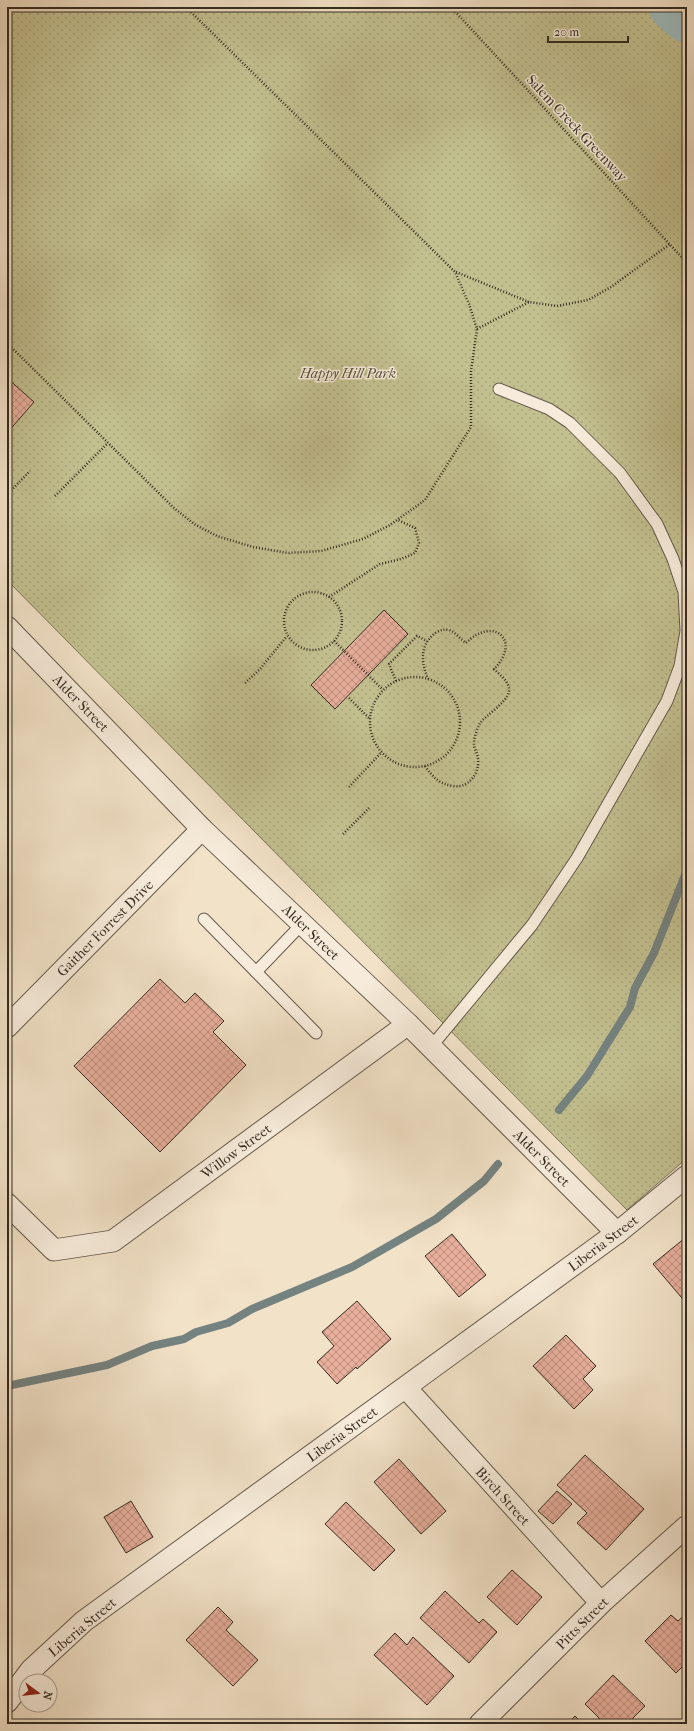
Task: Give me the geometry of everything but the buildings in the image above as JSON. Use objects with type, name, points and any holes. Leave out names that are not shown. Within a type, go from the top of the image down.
[{"type":"street","name":"Alder Street","points":[[7,627],[202,829],[408,1024],[618,1233]]},
{"type":"street","name":"Gaither Forrest Drive","points":[[7,1027],[202,829]]},
{"type":"street","name":"Willow Street","points":[[7,1204],[54,1250],[113,1241],[408,1024]]},
{"type":"street","name":"Liberia Street","points":[[7,1702],[32,1670],[84,1621],[618,1233],[687,1176]]},
{"type":"street","name":"Birch Street","points":[[406,1388],[601,1603]]},
{"type":"street","name":"Pitts Street","points":[[480,1724],[601,1603],[687,1526]]},
{"type":"lane","points":[[431,1048],[532,924],[577,858],[667,701],[680,666],[686,631],[684,592],[673,559],[657,524],[620,473],[570,423],[549,410],[499,389]]},
{"type":"lane","points":[[204,919],[316,1033]]},
{"type":"lane","points":[[256,972],[302,924]]},
{"type":"path","points":[[7,343],[174,508],[194,524],[217,536],[253,547],[288,553],[321,551],[364,539],[397,520],[425,500],[471,426],[471,370],[477,329],[469,304],[455,272],[186,7]]},
{"type":"path","name":"Salem Creek Greenway","points":[[451,7],[687,263]]},
{"type":"path","points":[[455,272],[529,302],[557,306],[588,300],[611,287],[670,244]]},
{"type":"path","points":[[477,329],[529,302]]},
{"type":"path","points":[[56,496],[108,443]]},
{"type":"path","points":[[7,495],[30,471]]},
{"type":"path","points":[[330,597],[380,564],[402,559],[415,553],[419,543],[415,528],[397,520]]},
{"type":"path","points":[[311,592],[321,593],[330,597],[341,612],[342,622],[340,631],[334,641],[320,650],[311,651],[302,649],[294,644],[287,636],[284,627],[284,617],[287,608],[293,600],[301,594],[311,592]]},
{"type":"path","points":[[425,766],[434,779],[445,785],[459,787],[470,782],[478,769],[478,759],[474,744],[480,723],[506,697],[509,691],[508,685],[494,670],[502,662],[506,654],[503,637],[496,632],[488,630],[480,632],[466,643],[446,629],[440,630],[428,641],[423,650],[423,660],[428,679]]},
{"type":"path","points":[[245,683],[260,669],[287,636]]},
{"type":"path","points":[[396,681],[390,664],[417,636],[428,641]]},
{"type":"path","points":[[334,641],[382,689]]},
{"type":"path","points":[[410,677],[428,679],[437,682],[448,691],[456,704],[460,720],[458,735],[450,749],[439,760],[425,766],[409,766],[395,762],[382,752],[374,741],[370,719],[376,700],[382,689],[396,681],[410,677]]},
{"type":"path","points":[[349,698],[370,719]]},
{"type":"path","points":[[349,787],[382,752]]},
{"type":"path","points":[[343,834],[369,808]]},
{"type":"green space","name":"Happy Hill Park","points":[[7,7],[685,7],[687,9],[687,1158],[627,1210],[7,580]]},
{"type":"waterway","points":[[673,7],[687,19]]},
{"type":"waterway","points":[[559,1110],[587,1076],[630,1007],[635,988],[654,953],[687,870]]},
{"type":"waterway","points":[[7,1386],[107,1365],[152,1346],[184,1339],[196,1332],[228,1323],[252,1309],[352,1267],[436,1219],[484,1181],[498,1164]]}]
